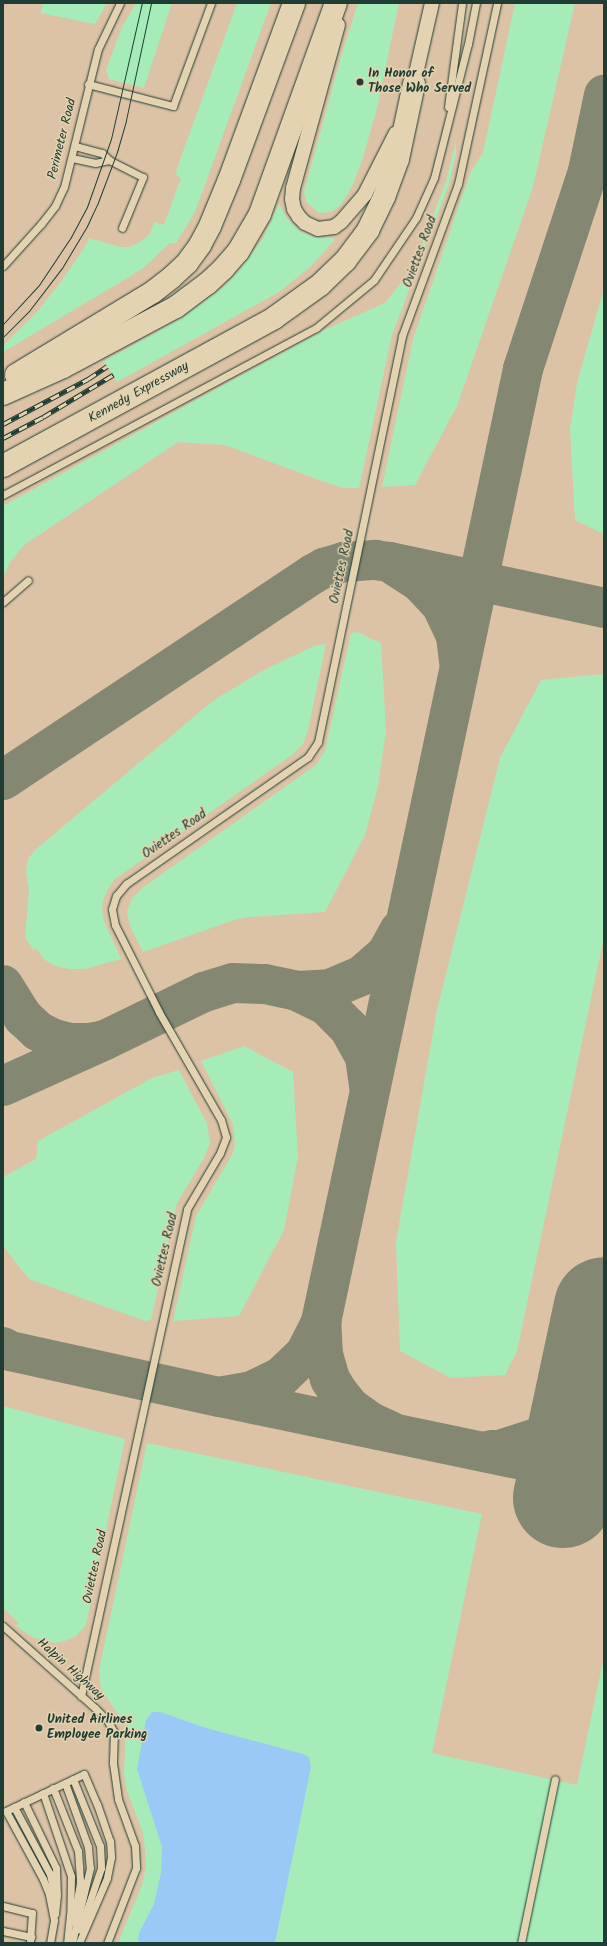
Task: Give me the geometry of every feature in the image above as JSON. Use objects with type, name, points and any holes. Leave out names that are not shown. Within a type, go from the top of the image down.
[{"type":"highway","points":[[3,383],[153,292],[171,278],[196,251],[210,226],[229,180],[294,3]]},
{"type":"highway","points":[[3,394],[63,367],[176,307],[207,284],[224,269],[238,252],[260,214],[336,3]]},
{"type":"highway","name":"Kennedy Expressway","points":[[3,466],[274,318],[320,285],[345,261],[368,230],[384,198],[398,159],[414,84]]},
{"type":"street","points":[[344,3],[293,188],[292,199],[294,209],[305,223],[318,229],[334,227],[347,217],[357,205],[390,148],[403,118],[414,84],[432,3]]},
{"type":"lane","name":"Perimeter Road","points":[[3,266],[41,224],[55,206],[64,187],[75,146],[88,84],[98,49],[120,3]]},
{"type":"lane","points":[[88,84],[174,106],[211,3]]},
{"type":"lane","points":[[444,140],[462,3]]},
{"type":"lane","points":[[3,494],[316,328],[374,280],[416,218],[434,178],[476,3]]},
{"type":"lane","name":"Oviettes Road","points":[[81,1696],[188,1209],[220,1153],[226,1137],[221,1120],[159,1012],[115,925],[112,909],[116,896],[126,884],[308,757],[318,742],[402,336],[458,184],[497,3]]},
{"type":"lane","points":[[75,146],[102,153],[109,160],[143,177],[122,228]]},
{"type":"lane","points":[[72,158],[95,163],[109,160]]},
{"type":"lane","points":[[3,602],[28,580]]},
{"type":"lane","name":"Halpin Highway","points":[[3,1626],[107,1720],[114,1732],[113,1763],[118,1799],[135,1846],[136,1868],[107,1943]]},
{"type":"lane","points":[[54,1920],[49,1894],[44,1879],[6,1811],[84,1774],[97,1804],[110,1841],[111,1857],[107,1878],[79,1943]]},
{"type":"lane","points":[[73,1779],[100,1846],[101,1868],[75,1943]]},
{"type":"lane","points":[[521,1943],[555,1779]]},
{"type":"lane","points":[[65,1782],[88,1847],[90,1868],[69,1943]]},
{"type":"lane","points":[[53,1788],[78,1851],[80,1870],[80,1883],[69,1943]]},
{"type":"lane","points":[[43,1793],[66,1856],[71,1876],[69,1943]]},
{"type":"lane","points":[[24,1802],[56,1868],[58,1885],[50,1943]]},
{"type":"lane","points":[[14,1807],[50,1874],[54,1898],[54,1920]]},
{"type":"lane","points":[[58,1885],[71,1884]]},
{"type":"lane","points":[[3,1906],[32,1913],[30,1940],[3,1931]]},
{"type":"shaded area","points":[[3,3],[604,3],[604,1943],[3,1943]]},
{"type":"green space","points":[[43,3],[107,3],[95,24],[41,13]]},
{"type":"green space","points":[[136,3],[172,3],[144,88],[109,79],[106,70],[122,27]]},
{"type":"green space","points":[[237,3],[271,3],[195,212],[176,243],[170,243],[143,268],[136,272],[135,270],[134,274],[3,352],[3,346],[37,312],[63,279],[86,245],[89,238],[120,247],[129,247],[140,242],[150,234],[154,222],[164,225],[181,178],[176,175],[177,168]]},
{"type":"green space","points":[[358,3],[399,3],[377,108],[362,161],[353,184],[341,205],[331,212],[319,213],[306,202],[304,192],[341,57]]},
{"type":"green space","points":[[515,3],[575,3],[533,187],[457,406],[415,485],[382,487],[413,339],[471,171],[483,153]]},
{"type":"green space","points":[[456,141],[456,153],[449,184],[392,335],[359,488],[344,488],[333,485],[225,445],[178,442],[24,545],[11,561],[3,578],[3,506],[326,329],[385,303],[414,266],[446,181]]},
{"type":"green space","points":[[279,204],[286,217],[300,231],[313,237],[334,238],[334,241],[309,268],[279,292],[117,382],[104,361],[182,318],[222,288],[241,268],[263,238]]},
{"type":"green space","points":[[604,289],[604,534],[575,520],[570,429],[577,383]]},
{"type":"green space","points":[[357,632],[381,643],[386,731],[378,786],[365,835],[325,912],[249,917],[234,920],[143,952],[130,926],[127,912],[131,900],[142,888],[316,765],[325,751],[351,633]]},
{"type":"green space","points":[[326,644],[308,730],[303,744],[292,755],[115,879],[110,886],[104,897],[102,908],[104,921],[121,959],[85,969],[69,969],[53,965],[44,959],[36,948],[33,950],[25,937],[29,891],[26,872],[28,859],[35,850],[214,700],[262,671],[314,646]]},
{"type":"green space","points":[[604,674],[604,937],[517,1351],[505,1375],[451,1378],[400,1351],[396,1242],[437,1010],[500,758],[541,680]]},
{"type":"green space","points":[[244,1046],[293,1072],[298,1156],[284,1230],[239,1316],[173,1321],[196,1216],[232,1155],[235,1145],[233,1124],[201,1061]]},
{"type":"green space","points":[[179,1070],[207,1124],[210,1143],[204,1158],[177,1203],[151,1320],[145,1321],[29,1279],[3,1246],[3,1177],[36,1159],[38,1141],[152,1078]]},
{"type":"green space","points":[[3,1406],[125,1439],[86,1625],[76,1636],[65,1641],[54,1643],[32,1637],[16,1626],[19,1623],[3,1608]]},
{"type":"green space","points":[[147,1443],[482,1514],[432,1753],[577,1785],[604,1657],[604,1943],[118,1943],[142,1885],[146,1867],[145,1850],[143,1833],[127,1791],[124,1775],[126,1726],[101,1689],[99,1670]]},
{"type":"water","points":[[152,1712],[160,1712],[206,1728],[303,1754],[309,1757],[311,1767],[275,1943],[142,1943],[138,1941],[139,1933],[154,1904],[161,1873],[162,1847],[137,1769],[146,1720]]},
{"type":"taxiway","points":[[390,1431],[369,1421],[350,1407],[338,1392],[330,1379],[323,1355],[321,1322],[523,369],[588,171],[604,95]]},
{"type":"taxiway","points":[[3,780],[313,574],[324,568],[344,562],[375,560],[390,562],[604,608]]},
{"type":"taxiway","points":[[395,566],[420,582],[442,606],[456,636],[459,662]]},
{"type":"taxiway","points":[[297,991],[330,989],[361,976],[387,953],[400,930]]},
{"type":"taxiway","points":[[3,1086],[105,1040],[204,992],[233,983],[265,984],[297,991],[326,1005],[349,1028],[365,1057],[369,1086]]},
{"type":"taxiway","points":[[3,985],[23,1017],[38,1031],[54,1039],[70,1043],[89,1043],[101,1041]]},
{"type":"taxiway","points":[[224,1396],[252,1391],[281,1377],[305,1354],[321,1322]]},
{"type":"taxiway","points":[[3,1347],[10,1351],[220,1397],[604,1477]]},
{"type":"taxiway","points":[[588,1384],[590,1418],[604,1447]]},
{"type":"taxiway","points":[[491,1450],[499,1450],[543,1436],[568,1413],[588,1384]]},
{"type":"runway","points":[[563,1498],[604,1307]]},
{"type":"tram line","points":[[3,324],[39,285],[71,237],[87,207],[111,139],[142,3]]},
{"type":"tram line","points":[[3,337],[29,311],[62,268],[87,226],[97,205],[117,152],[126,120],[151,3]]},
{"type":"railway","points":[[3,424],[88,379],[107,366]]},
{"type":"railway","points":[[3,438],[43,417],[113,375]]},
{"type":"place","name":"In Honor of Those Who Served","points":[[360,82]]},
{"type":"place","name":"United Airlines Employee Parking","points":[[39,1728]]}]
